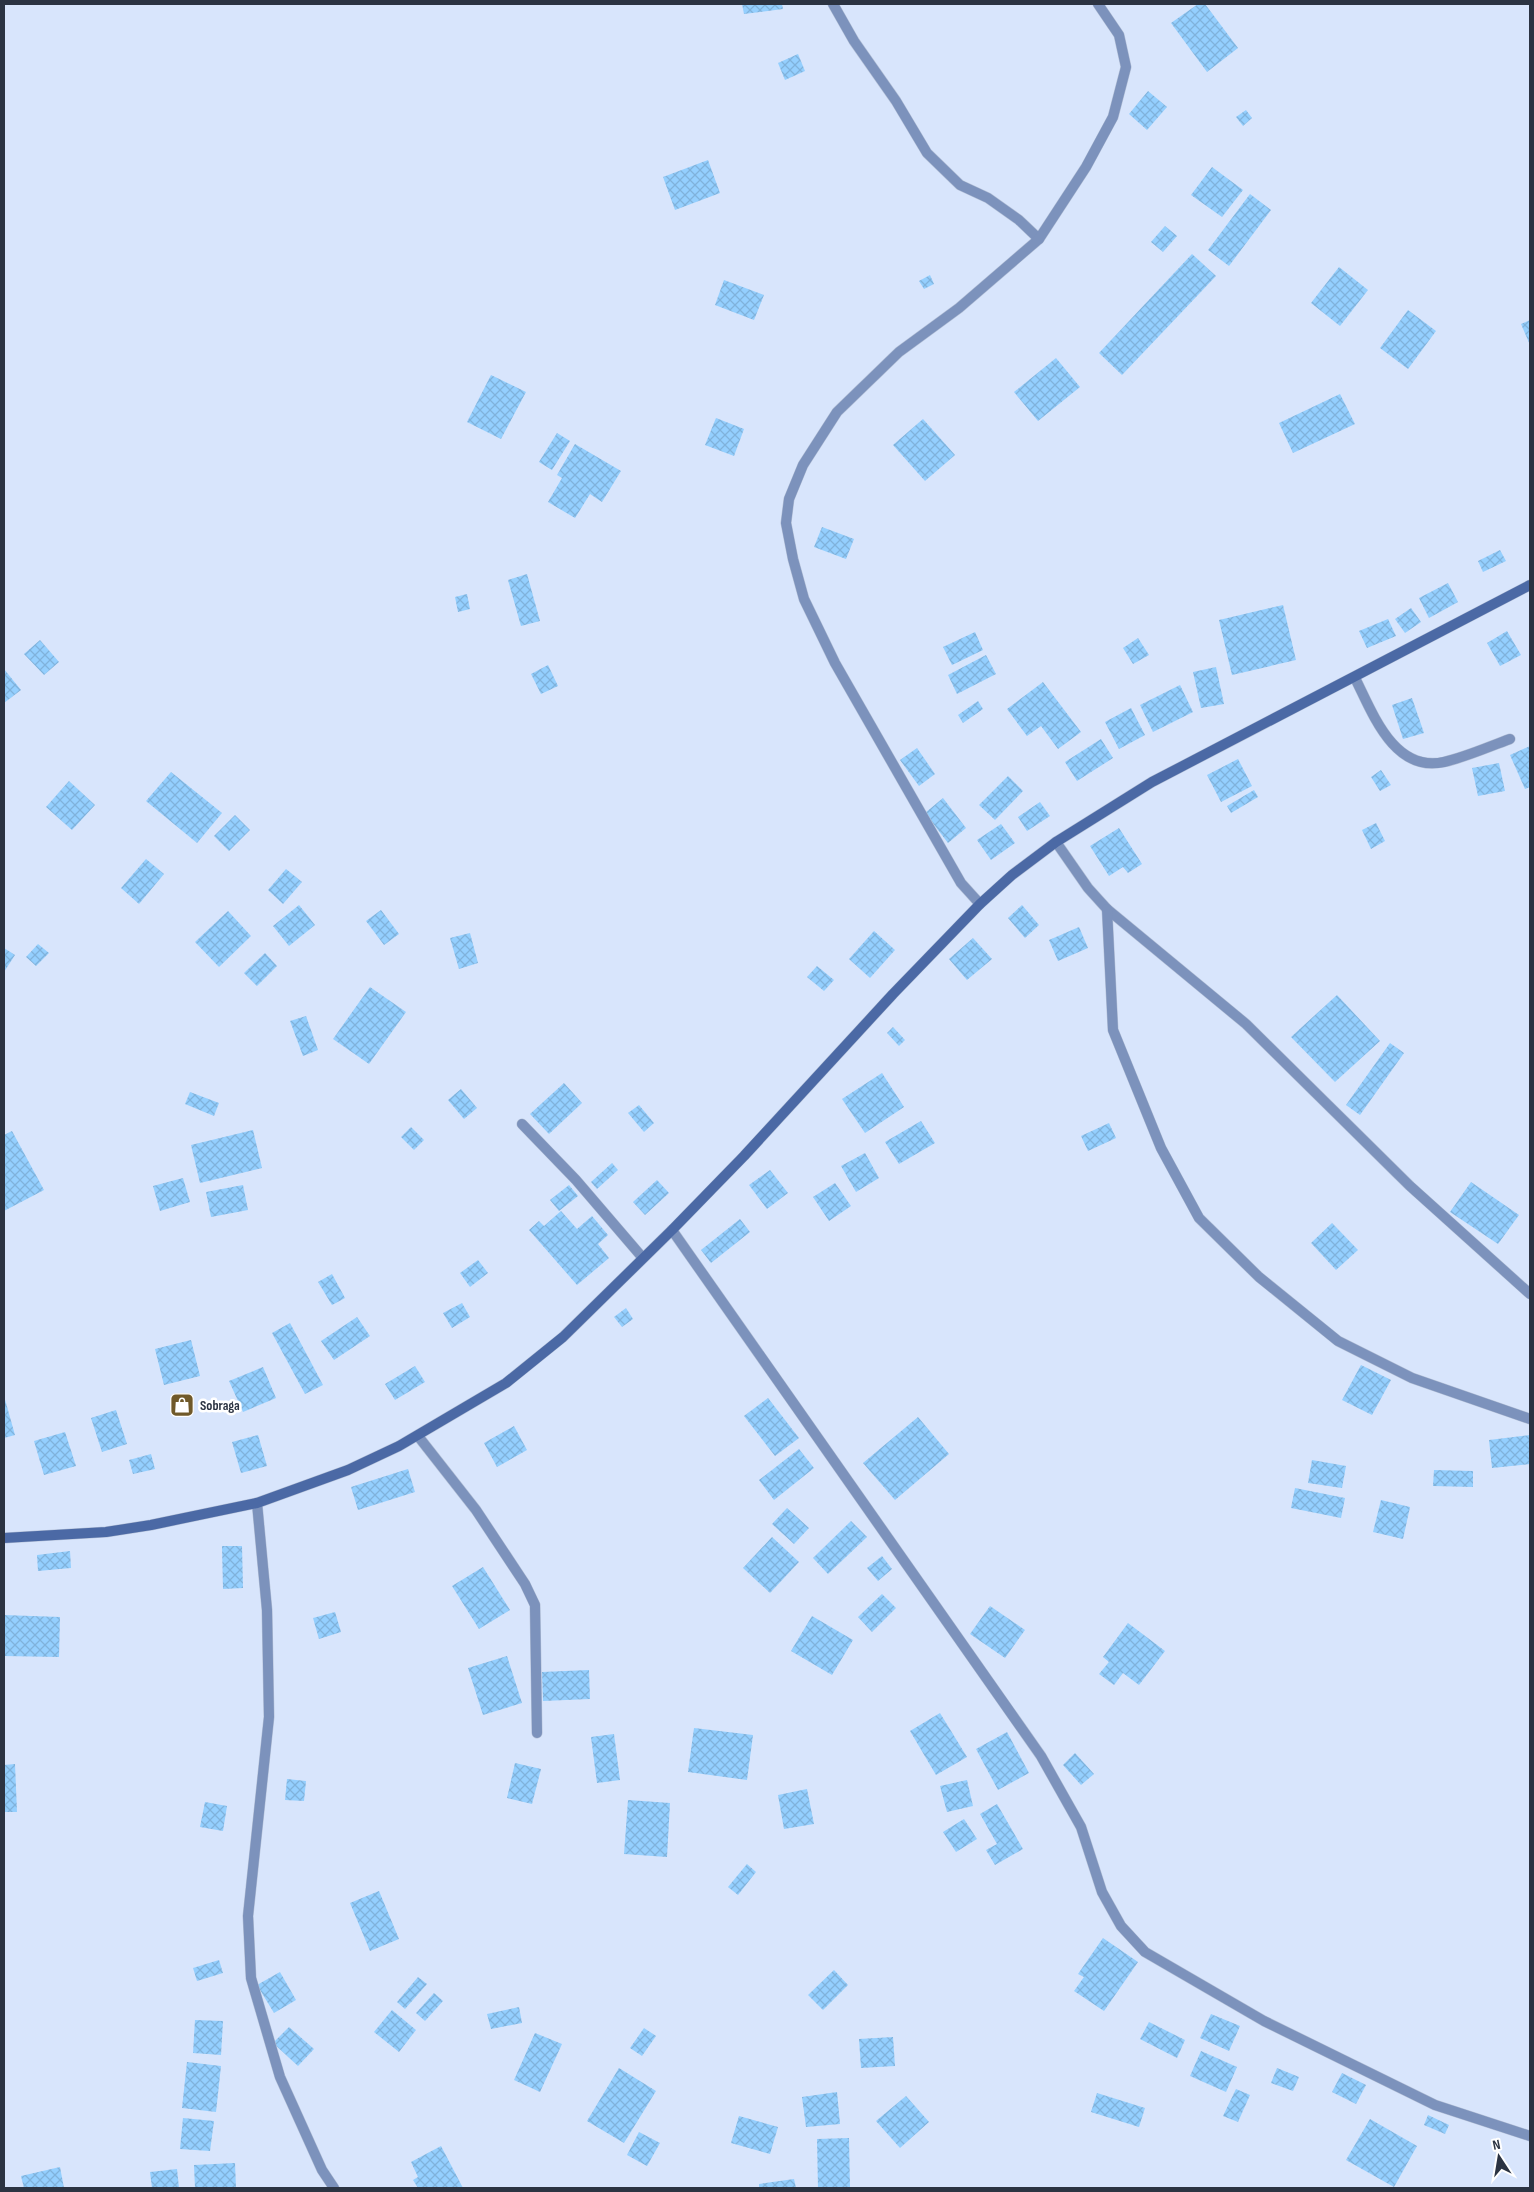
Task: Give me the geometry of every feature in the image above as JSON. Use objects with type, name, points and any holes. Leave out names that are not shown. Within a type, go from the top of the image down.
[{"type":"street","points":[[833,4],[854,41],[896,100],[927,153],[960,185],[988,198],[1019,220],[1039,239]]},
{"type":"street","points":[[980,904],[961,883],[835,662],[804,600],[792,560],[786,523],[789,499],[802,465],[836,412],[899,352],[959,308],[1039,239],[1086,167],[1113,117],[1126,67],[1119,35],[1098,4]]},
{"type":"street","points":[[4,1538],[106,1532],[151,1525],[257,1503],[348,1470],[418,1436],[506,1383],[563,1337],[642,1257],[672,1230],[980,904],[1012,875],[1056,842],[1152,782],[1264,722],[1355,678],[1530,584]]},
{"type":"street","points":[[1355,678],[1378,724],[1394,746],[1409,758],[1423,764],[1444,762],[1510,739]]},
{"type":"street","points":[[1056,842],[1088,888],[1107,909],[1246,1024],[1410,1186],[1530,1294]]},
{"type":"street","points":[[1107,909],[1113,1030],[1161,1148],[1199,1218],[1259,1277],[1338,1341],[1412,1378],[1530,1420]]},
{"type":"street","points":[[522,1124],[576,1180],[642,1257]]},
{"type":"street","points":[[672,1230],[1041,1756],[1081,1827],[1102,1892],[1121,1926],[1145,1952],[1264,2021],[1436,2105],[1530,2136]]},
{"type":"street","points":[[418,1436],[476,1510],[525,1584],[535,1605],[537,1733]]},
{"type":"street","points":[[257,1503],[267,1610],[269,1717],[248,1916],[251,1978],[280,2077],[322,2170],[334,2188]]},
{"type":"building","points":[[742,4],[782,4],[783,9],[744,14]]},
{"type":"building","points":[[1198,4],[1205,4],[1238,48],[1207,72],[1171,23]]},
{"type":"building","points":[[798,54],[805,71],[785,80],[778,63]]},
{"type":"building","points":[[1148,91],[1167,107],[1147,130],[1129,114]]},
{"type":"building","points":[[1246,110],[1252,118],[1243,126],[1236,117]]},
{"type":"building","points":[[708,160],[720,193],[675,210],[663,177]]},
{"type":"building","points":[[1212,167],[1243,190],[1222,217],[1191,195]]},
{"type":"building","points":[[1250,194],[1271,210],[1229,266],[1208,250]]},
{"type":"building","points":[[1165,226],[1177,236],[1163,252],[1151,242]]},
{"type":"building","points":[[1192,254],[1216,276],[1122,375],[1099,353]]},
{"type":"building","points":[[1339,267],[1368,290],[1340,326],[1311,303]]},
{"type":"building","points":[[930,275],[934,284],[924,289],[919,281]]},
{"type":"building","points":[[724,280],[764,295],[754,320],[715,305]]},
{"type":"building","points":[[1408,310],[1436,331],[1408,369],[1380,348]]},
{"type":"building","points":[[1530,320],[1530,345],[1521,324]]},
{"type":"building","points":[[1056,358],[1080,387],[1038,421],[1014,392]]},
{"type":"building","points":[[491,375],[526,392],[501,439],[467,422]]},
{"type":"building","points":[[1340,394],[1355,424],[1293,453],[1279,423]]},
{"type":"building","points":[[716,418],[744,429],[734,456],[705,445]]},
{"type":"building","points":[[923,419],[955,455],[925,481],[893,445]]},
{"type":"building","points":[[557,433],[570,441],[552,470],[539,462]]},
{"type":"building","points":[[575,444],[621,471],[602,502],[590,494],[575,518],[548,502],[562,478],[557,475]]},
{"type":"building","points":[[822,527],[854,539],[846,559],[814,547]]},
{"type":"building","points":[[1500,550],[1506,561],[1483,572],[1478,561]]},
{"type":"building","points":[[527,574],[540,621],[521,626],[508,580]]},
{"type":"building","points":[[1448,583],[1458,602],[1429,618],[1419,598]]},
{"type":"building","points":[[467,594],[470,609],[458,612],[455,597]]},
{"type":"building","points":[[1283,605],[1296,660],[1232,675],[1219,620]]},
{"type":"building","points":[[1411,608],[1421,622],[1405,633],[1395,619]]},
{"type":"building","points":[[1388,619],[1396,636],[1367,648],[1359,631]]},
{"type":"building","points":[[1507,631],[1521,655],[1500,666],[1487,643]]},
{"type":"building","points":[[975,632],[983,650],[952,665],[943,647]]},
{"type":"building","points":[[1138,638],[1149,655],[1133,664],[1123,648]]},
{"type":"building","points":[[40,640],[59,662],[44,675],[24,654]]},
{"type":"building","points":[[986,655],[996,674],[957,694],[948,675]]},
{"type":"building","points":[[548,665],[558,686],[541,694],[531,674]]},
{"type":"building","points":[[1216,667],[1224,704],[1201,708],[1193,672]]},
{"type":"building","points":[[4,669],[21,690],[4,703]]},
{"type":"building","points":[[1043,682],[1081,732],[1058,749],[1041,726],[1027,736],[1007,709]]},
{"type":"building","points":[[1180,685],[1193,712],[1153,732],[1140,705]]},
{"type":"building","points":[[1412,698],[1424,733],[1403,739],[1392,705]]},
{"type":"building","points":[[978,701],[983,709],[963,723],[958,715]]},
{"type":"building","points":[[1131,708],[1145,735],[1119,749],[1105,722]]},
{"type":"building","points":[[1101,739],[1113,758],[1077,781],[1065,762]]},
{"type":"building","points":[[1530,746],[1530,787],[1525,789],[1510,755]]},
{"type":"building","points":[[917,748],[935,774],[919,786],[900,760]]},
{"type":"building","points":[[1238,759],[1252,786],[1221,802],[1207,775]]},
{"type":"building","points":[[1499,763],[1505,791],[1478,796],[1472,768]]},
{"type":"building","points":[[1381,770],[1391,785],[1380,791],[1371,777]]},
{"type":"building","points":[[171,772],[222,813],[197,843],[146,801]]},
{"type":"building","points":[[1008,776],[1023,791],[995,820],[979,805]]},
{"type":"building","points":[[69,781],[95,805],[72,830],[46,807]]},
{"type":"building","points":[[1254,790],[1258,797],[1231,813],[1227,806]]},
{"type":"building","points":[[943,798],[966,828],[948,843],[925,813]]},
{"type":"building","points":[[1040,802],[1050,816],[1027,831],[1018,817]]},
{"type":"building","points":[[235,815],[250,830],[229,851],[214,836]]},
{"type":"building","points":[[1376,823],[1385,841],[1371,849],[1362,830]]},
{"type":"building","points":[[1001,824],[1015,843],[991,860],[977,840]]},
{"type":"building","points":[[1119,828],[1142,864],[1128,873],[1123,867],[1109,876],[1090,846]]},
{"type":"building","points":[[146,859],[164,874],[139,904],[121,888]]},
{"type":"building","points":[[286,869],[302,882],[283,904],[268,890]]},
{"type":"building","points":[[299,905],[315,925],[289,946],[273,926]]},
{"type":"building","points":[[1022,905],[1039,925],[1025,938],[1008,918]]},
{"type":"building","points":[[381,910],[399,934],[384,945],[366,921]]},
{"type":"building","points":[[228,911],[251,936],[219,967],[195,942]]},
{"type":"building","points":[[1079,927],[1088,948],[1058,961],[1049,940]]},
{"type":"building","points":[[874,931],[895,950],[870,978],[849,959]]},
{"type":"building","points":[[470,933],[478,963],[459,969],[450,938]]},
{"type":"building","points":[[973,938],[992,959],[967,980],[949,959]]},
{"type":"building","points":[[38,944],[49,953],[36,966],[26,957]]},
{"type":"building","points":[[4,948],[15,955],[4,972]]},
{"type":"building","points":[[265,953],[277,966],[257,986],[244,973]]},
{"type":"building","points":[[817,966],[834,980],[824,991],[807,977]]},
{"type":"building","points":[[370,987],[406,1012],[369,1064],[333,1039]]},
{"type":"building","points":[[1337,995],[1380,1041],[1335,1082],[1291,1037]]},
{"type":"building","points":[[306,1016],[318,1050],[303,1056],[290,1021]]},
{"type":"building","points":[[893,1027],[905,1040],[899,1046],[887,1033]]},
{"type":"building","points":[[1390,1043],[1404,1053],[1360,1115],[1346,1105]]},
{"type":"building","points":[[882,1073],[904,1107],[865,1133],[842,1099]]},
{"type":"building","points":[[564,1083],[582,1103],[549,1134],[530,1114]]},
{"type":"building","points":[[461,1089],[477,1108],[464,1119],[448,1100]]},
{"type":"building","points":[[190,1092],[219,1103],[214,1116],[185,1104]]},
{"type":"building","points":[[639,1105],[654,1123],[644,1132],[628,1113]]},
{"type":"building","points":[[921,1121],[935,1143],[899,1164],[885,1142]]},
{"type":"building","points":[[1109,1123],[1116,1138],[1088,1151],[1081,1136]]},
{"type":"building","points":[[411,1127],[424,1140],[414,1150],[401,1137]]},
{"type":"building","points":[[253,1130],[262,1168],[200,1183],[191,1145]]},
{"type":"building","points":[[12,1131],[44,1190],[4,1211],[4,1135]]},
{"type":"building","points":[[865,1153],[879,1178],[856,1192],[841,1166]]},
{"type":"building","points":[[612,1163],[618,1170],[597,1189],[591,1182]]},
{"type":"building","points":[[770,1170],[788,1193],[767,1209],[749,1185]]},
{"type":"building","points":[[183,1178],[190,1202],[160,1211],[153,1186]]},
{"type":"building","points":[[657,1180],[669,1193],[645,1215],[633,1202]]},
{"type":"building","points":[[1471,1182],[1519,1215],[1498,1244],[1450,1212]]},
{"type":"building","points":[[835,1183],[851,1206],[829,1221],[813,1197]]},
{"type":"building","points":[[243,1185],[248,1210],[211,1217],[206,1192]]},
{"type":"building","points":[[569,1185],[578,1196],[559,1211],[550,1200]]},
{"type":"building","points":[[561,1211],[577,1229],[592,1216],[608,1235],[598,1244],[609,1258],[577,1285],[529,1230],[539,1221],[544,1226]]},
{"type":"building","points":[[740,1219],[750,1232],[711,1263],[701,1250]]},
{"type":"building","points":[[1332,1223],[1358,1250],[1336,1270],[1311,1243]]},
{"type":"building","points":[[478,1260],[488,1273],[470,1287],[460,1273]]},
{"type":"building","points":[[332,1274],[345,1298],[332,1305],[318,1282]]},
{"type":"building","points":[[462,1303],[470,1317],[452,1328],[443,1313]]},
{"type":"building","points":[[626,1308],[633,1319],[622,1327],[614,1317]]},
{"type":"building","points":[[357,1317],[370,1336],[334,1360],[321,1341]]},
{"type":"building","points":[[290,1323],[323,1385],[305,1394],[272,1333]]},
{"type":"building","points":[[191,1340],[200,1376],[164,1385],[155,1349]]},
{"type":"building","points":[[1361,1365],[1391,1380],[1372,1415],[1342,1400]]},
{"type":"building","points":[[415,1366],[425,1382],[395,1400],[385,1384]]},
{"type":"building","points":[[263,1367],[276,1398],[243,1412],[229,1381]]},
{"type":"building","points":[[4,1396],[15,1435],[4,1438]]},
{"type":"building","points":[[768,1398],[799,1438],[775,1456],[744,1416]]},
{"type":"building","points":[[116,1410],[127,1444],[102,1452],[91,1418]]},
{"type":"building","points":[[918,1417],[949,1454],[895,1500],[863,1463]]},
{"type":"building","points":[[514,1426],[527,1450],[497,1467],[484,1443]]},
{"type":"building","points":[[65,1432],[76,1466],[44,1475],[34,1441]]},
{"type":"building","points":[[258,1435],[267,1466],[241,1473],[232,1442]]},
{"type":"building","points":[[1530,1435],[1530,1464],[1492,1468],[1489,1440]]},
{"type":"building","points":[[799,1449],[814,1468],[774,1500],[759,1480]]},
{"type":"building","points":[[151,1454],[155,1469],[133,1474],[129,1460]]},
{"type":"building","points":[[1312,1460],[1346,1466],[1342,1488],[1308,1483]]},
{"type":"building","points":[[408,1469],[415,1492],[358,1510],[351,1487]]},
{"type":"building","points":[[1434,1470],[1473,1471],[1473,1487],[1433,1486]]},
{"type":"building","points":[[1295,1488],[1345,1498],[1341,1518],[1291,1508]]},
{"type":"building","points":[[1381,1500],[1410,1507],[1403,1539],[1373,1532]]},
{"type":"building","points":[[787,1508],[809,1528],[794,1544],[772,1524]]},
{"type":"building","points":[[851,1521],[867,1537],[828,1574],[813,1558]]},
{"type":"building","points":[[772,1537],[799,1562],[770,1593],[743,1568]]},
{"type":"building","points":[[222,1546],[242,1546],[243,1588],[223,1589]]},
{"type":"building","points":[[70,1551],[71,1568],[38,1571],[37,1555]]},
{"type":"building","points":[[882,1556],[892,1569],[878,1581],[867,1568]]},
{"type":"building","points":[[483,1567],[510,1610],[479,1629],[452,1586]]},
{"type":"building","points":[[882,1594],[896,1608],[872,1632],[858,1617]]},
{"type":"building","points":[[990,1606],[1025,1630],[1005,1658],[970,1634]]},
{"type":"building","points":[[335,1612],[341,1632],[319,1639],[313,1618]]},
{"type":"building","points":[[4,1615],[60,1617],[59,1657],[4,1656]]},
{"type":"building","points":[[812,1616],[853,1640],[832,1675],[791,1651]]},
{"type":"building","points":[[1128,1623],[1165,1651],[1139,1685],[1123,1673],[1114,1685],[1099,1674],[1109,1662],[1103,1657]]},
{"type":"building","points":[[507,1656],[522,1703],[483,1715],[468,1668]]},
{"type":"building","points":[[589,1670],[590,1699],[543,1701],[542,1672]]},
{"type":"building","points":[[940,1713],[967,1757],[936,1775],[910,1731]]},
{"type":"building","points":[[694,1728],[753,1735],[747,1780],[688,1772]]},
{"type":"building","points":[[1007,1732],[1029,1773],[998,1790],[976,1749]]},
{"type":"building","points":[[614,1734],[620,1780],[597,1783],[591,1737]]},
{"type":"building","points":[[1075,1753],[1094,1774],[1081,1785],[1063,1765]]},
{"type":"building","points":[[515,1763],[541,1769],[532,1804],[507,1798]]},
{"type":"building","points":[[15,1764],[17,1812],[4,1812],[4,1765]]},
{"type":"building","points":[[287,1779],[306,1781],[304,1801],[285,1800]]},
{"type":"building","points":[[967,1780],[973,1806],[947,1812],[940,1786]]},
{"type":"building","points":[[807,1789],[814,1824],[784,1829],[778,1795]]},
{"type":"building","points":[[628,1800],[670,1803],[667,1857],[624,1854]]},
{"type":"building","points":[[205,1802],[227,1806],[223,1831],[200,1827]]},
{"type":"building","points":[[997,1804],[1023,1849],[995,1865],[986,1850],[997,1844],[980,1814]]},
{"type":"building","points":[[964,1819],[977,1839],[956,1852],[943,1832]]},
{"type":"building","points":[[747,1864],[756,1872],[738,1895],[728,1887]]},
{"type":"building","points":[[379,1891],[399,1939],[370,1951],[350,1903]]},
{"type":"building","points":[[1103,1938],[1138,1962],[1104,2011],[1074,1991],[1084,1977],[1078,1974]]},
{"type":"building","points":[[219,1960],[223,1973],[197,1981],[193,1968]]},
{"type":"building","points":[[834,1970],[848,1985],[823,2010],[808,1995]]},
{"type":"building","points":[[280,1972],[296,2000],[274,2013],[257,1985]]},
{"type":"building","points":[[418,1977],[427,1984],[405,2009],[397,2002]]},
{"type":"building","points":[[434,1993],[443,2001],[425,2021],[416,2013]]},
{"type":"building","points":[[519,2007],[522,2023],[491,2029],[487,2014]]},
{"type":"building","points":[[392,2010],[416,2030],[399,2052],[374,2032]]},
{"type":"building","points":[[1211,2014],[1240,2026],[1229,2051],[1200,2038]]},
{"type":"building","points":[[195,2020],[223,2021],[221,2055],[193,2053]]},
{"type":"building","points":[[1149,2022],[1185,2040],[1177,2058],[1140,2039]]},
{"type":"building","points":[[289,2027],[314,2049],[298,2066],[273,2043]]},
{"type":"building","points":[[644,2028],[656,2036],[642,2056],[630,2048]]},
{"type":"building","points":[[535,2033],[562,2044],[540,2092],[514,2080]]},
{"type":"building","points":[[893,2037],[895,2066],[861,2068],[859,2039]]},
{"type":"building","points":[[1201,2051],[1237,2067],[1226,2092],[1190,2076]]},
{"type":"building","points":[[187,2062],[221,2066],[216,2112],[182,2108]]},
{"type":"building","points":[[619,2068],[656,2091],[624,2143],[587,2121]]},
{"type":"building","points":[[1277,2068],[1299,2077],[1293,2091],[1271,2083]]},
{"type":"building","points":[[1342,2073],[1366,2085],[1356,2104],[1332,2092]]},
{"type":"building","points":[[1236,2089],[1250,2095],[1238,2122],[1223,2116]]},
{"type":"building","points":[[837,2092],[840,2124],[806,2127],[802,2097]]},
{"type":"building","points":[[1097,2093],[1145,2108],[1139,2127],[1091,2112]]},
{"type":"building","points":[[906,2096],[929,2122],[900,2148],[876,2121]]},
{"type":"building","points":[[1428,2115],[1449,2125],[1445,2134],[1424,2125]]},
{"type":"building","points":[[739,2116],[778,2127],[770,2154],[731,2143]]},
{"type":"building","points":[[183,2118],[214,2121],[210,2151],[180,2149]]},
{"type":"building","points":[[1370,2119],[1417,2146],[1394,2187],[1346,2160]]},
{"type":"building","points":[[639,2132],[660,2143],[647,2166],[627,2155]]},
{"type":"building","points":[[849,2138],[850,2187],[818,2188],[817,2139]]},
{"type":"building","points":[[441,2146],[463,2188],[418,2188],[413,2180],[418,2177],[411,2162]]},
{"type":"building","points":[[235,2163],[236,2188],[195,2188],[194,2165]]},
{"type":"building","points":[[60,2167],[64,2188],[24,2188],[21,2176]]},
{"type":"building","points":[[177,2169],[179,2188],[152,2188],[150,2172]]},
{"type":"building","points":[[794,2179],[796,2188],[759,2188],[759,2184]]},
{"type":"place","name":"Sobraga","points":[[182,1405]]}]
